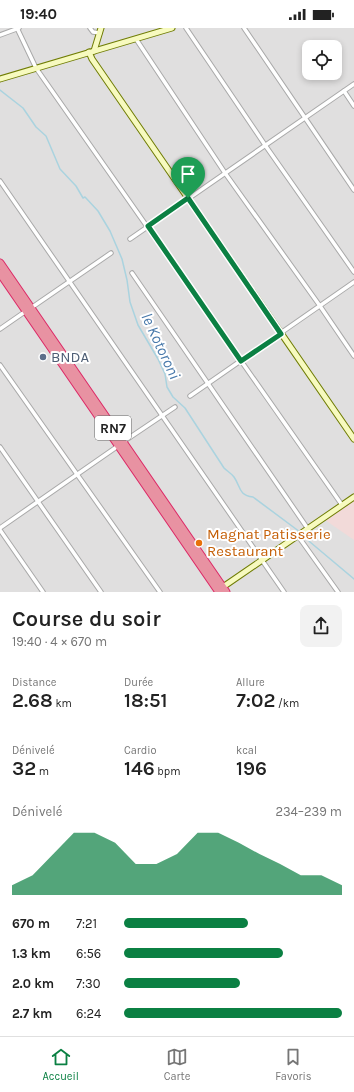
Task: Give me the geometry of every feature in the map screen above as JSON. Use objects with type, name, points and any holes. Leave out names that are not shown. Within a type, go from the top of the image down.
[{"type":"highway","name":"RN7","points":[[0,264],[28,310]]},
{"type":"highway","name":"RN7","points":[[0,273],[28,310],[220,591]]},
{"type":"street","points":[[0,35],[18,28],[36,68],[342,505]]},
{"type":"street","points":[[90,28],[93,32],[100,30]]},
{"type":"street","points":[[0,79],[172,28]]},
{"type":"street","points":[[186,28],[265,145],[354,272]]},
{"type":"street","points":[[244,28],[354,190]]},
{"type":"street","points":[[100,30],[92,52],[92,59],[354,439]]},
{"type":"street","points":[[136,39],[225,173],[354,356]]},
{"type":"street","points":[[130,239],[354,84]]},
{"type":"street","points":[[344,91],[354,106]]},
{"type":"street","points":[[0,181],[284,592]]},
{"type":"street","points":[[0,329],[111,253]]},
{"type":"street","points":[[132,273],[307,530]]},
{"type":"street","points":[[190,396],[354,282]]},
{"type":"street","points":[[0,365],[160,592]]},
{"type":"street","points":[[43,592],[0,529],[38,501],[175,407]]},
{"type":"street","points":[[0,447],[101,592]]},
{"type":"street","points":[[220,591],[262,560],[354,497]]},
{"type":"street","points":[[298,536],[338,592]]},
{"type":"shaded area","points":[[0,28],[354,28],[354,592],[0,592]]},
{"type":"shaded area","points":[[354,499],[354,540],[325,520]]},
{"type":"waterway","name":"le Kotoroni","points":[[0,90],[23,108],[36,127],[46,136],[60,169],[76,186],[83,198],[85,197],[98,211],[110,231],[122,259],[130,302],[138,325],[158,359],[165,374],[167,387],[173,397],[185,408],[224,468],[232,474],[240,490],[248,496],[253,497],[300,532]]},
{"type":"waterway","name":"le Kotoroni","points":[[303,534],[310,542],[354,579]]},
{"type":"place","name":"BNDA","points":[[43,357]]},
{"type":"place","name":"Magnat Patisserie Restaurant","points":[[199,543]]},
{"type":"route","points":[[188,198],[281,334],[241,361],[148,226],[188,198]]}]
